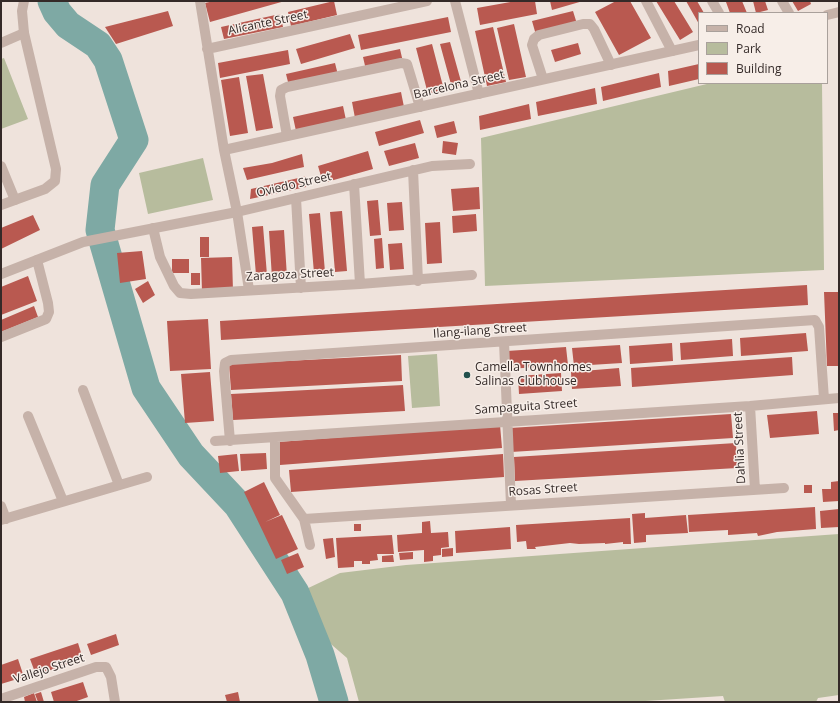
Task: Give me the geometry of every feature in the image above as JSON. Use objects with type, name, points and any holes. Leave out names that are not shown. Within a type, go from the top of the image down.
[{"type":"street","points":[[1,205],[45,189],[55,181],[56,169],[24,33],[22,11],[24,1]]},
{"type":"street","points":[[200,1],[224,150],[237,212],[249,290]]},
{"type":"street","name":"Alicante Street","points":[[208,49],[427,1]]},
{"type":"street","points":[[456,1],[479,94]]},
{"type":"street","points":[[646,1],[672,51]]},
{"type":"street","points":[[712,1],[718,12]]},
{"type":"street","points":[[782,1],[788,12]]},
{"type":"street","points":[[828,16],[839,12]]},
{"type":"street","points":[[543,79],[532,45],[534,39],[539,35],[583,24],[590,24],[594,29],[611,65]]},
{"type":"street","points":[[1,43],[24,33]]},
{"type":"street","name":"Barcelona Street","points":[[224,150],[698,45]]},
{"type":"street","points":[[287,136],[280,96],[281,90],[287,87],[401,63],[407,64],[420,107]]},
{"type":"street","name":"Oviedo Street","points":[[1,274],[83,242],[237,212],[432,166],[470,164]]},
{"type":"street","points":[[1,166],[15,200]]},
{"type":"street","points":[[413,170],[418,281]]},
{"type":"street","points":[[354,184],[360,284]]},
{"type":"street","points":[[296,198],[301,288]]},
{"type":"street","name":"Zaragoza Street","points":[[153,228],[160,257],[174,286],[180,293],[191,294],[418,281],[472,275]]},
{"type":"street","points":[[1,337],[46,319],[49,312],[48,304],[37,260]]},
{"type":"street","name":"Ilang-ilang Street","points":[[230,441],[224,371],[225,363],[231,360],[815,320],[819,327],[824,399]]},
{"type":"street","points":[[504,342],[506,421],[511,505]]},
{"type":"street","points":[[83,390],[119,485]]},
{"type":"street","name":"Sampaguita Street","points":[[215,441],[750,406],[839,398]]},
{"type":"street","name":"Dahlia Street","points":[[750,406],[755,490]]},
{"type":"street","points":[[28,416],[63,502]]},
{"type":"street","points":[[275,438],[275,478],[304,518],[310,546]]},
{"type":"street","points":[[1,506],[3,519],[147,477]]},
{"type":"street","name":"Rosas Street","points":[[304,518],[784,488]]},
{"type":"street","name":"Vallejo Street","points":[[1,699],[96,667],[106,667],[111,677],[115,702]]},
{"type":"green space","points":[[4,58],[28,119],[1,129],[1,59]]},
{"type":"green space","points":[[707,84],[822,84],[824,270],[485,286],[481,138]]},
{"type":"green space","points":[[203,158],[213,200],[148,214],[139,173]]},
{"type":"green space","points":[[437,354],[440,406],[412,408],[408,356]]},
{"type":"green space","points":[[839,534],[839,695],[818,698],[816,702],[725,702],[723,696],[630,702],[359,702],[347,658],[317,632],[297,631],[278,577],[288,577],[302,591],[340,573],[406,565]]},
{"type":"building","points":[[214,1],[285,1],[210,22],[205,3]]},
{"type":"building","points":[[334,1],[337,15],[291,26],[288,12]]},
{"type":"building","points":[[516,1],[535,1],[537,14],[480,25],[477,8]]},
{"type":"building","points":[[550,1],[583,1],[552,10]]},
{"type":"building","points":[[616,1],[630,1],[651,38],[619,55],[595,12]]},
{"type":"building","points":[[656,1],[674,1],[693,32],[680,40]]},
{"type":"building","points":[[686,1],[697,1],[703,12],[698,12],[698,22]]},
{"type":"building","points":[[742,1],[747,12],[730,12],[726,2]]},
{"type":"building","points":[[753,1],[765,1],[768,10],[756,12]]},
{"type":"building","points":[[792,1],[810,1],[811,4],[798,11]]},
{"type":"building","points":[[168,11],[173,26],[116,44],[105,27]]},
{"type":"building","points":[[573,11],[577,24],[536,35],[532,21]]},
{"type":"building","points":[[280,14],[283,27],[224,39],[221,27]]},
{"type":"building","points":[[448,17],[451,32],[361,50],[358,35]]},
{"type":"building","points":[[514,24],[526,77],[509,80],[497,28]]},
{"type":"building","points":[[493,27],[506,82],[487,86],[475,31]]},
{"type":"building","points":[[350,34],[355,48],[301,64],[296,49]]},
{"type":"building","points":[[450,42],[462,85],[452,88],[440,44]]},
{"type":"building","points":[[578,43],[581,54],[555,62],[551,50]]},
{"type":"building","points":[[432,44],[444,90],[428,94],[416,48]]},
{"type":"building","points":[[400,49],[403,62],[366,70],[363,57]]},
{"type":"building","points":[[288,50],[290,64],[220,78],[218,63]]},
{"type":"building","points":[[335,63],[338,75],[289,86],[286,74]]},
{"type":"building","points":[[698,64],[698,79],[669,86],[668,71]]},
{"type":"building","points":[[659,73],[661,87],[603,101],[601,87]]},
{"type":"building","points":[[263,74],[273,128],[256,131],[246,76]]},
{"type":"building","points":[[239,77],[248,133],[230,136],[221,80]]},
{"type":"building","points":[[595,88],[597,104],[538,116],[536,102]]},
{"type":"building","points":[[401,92],[404,107],[355,118],[352,102]]},
{"type":"building","points":[[529,104],[531,119],[480,130],[479,116]]},
{"type":"building","points":[[343,106],[346,120],[296,131],[293,117]]},
{"type":"building","points":[[420,120],[424,133],[379,146],[375,132]]},
{"type":"building","points":[[454,121],[457,133],[437,138],[434,126]]},
{"type":"building","points":[[443,141],[458,143],[456,155],[442,153]]},
{"type":"building","points":[[415,143],[419,158],[389,166],[384,151]]},
{"type":"building","points":[[368,151],[373,169],[323,183],[318,166]]},
{"type":"building","points":[[302,154],[304,167],[247,180],[243,168],[272,163]]},
{"type":"building","points":[[307,176],[306,187],[250,199],[251,189]]},
{"type":"building","points":[[479,187],[480,209],[453,211],[451,189]]},
{"type":"building","points":[[378,200],[381,235],[370,236],[367,201]]},
{"type":"building","points":[[402,202],[404,230],[389,231],[387,203]]},
{"type":"building","points":[[342,211],[347,271],[335,272],[330,212]]},
{"type":"building","points":[[320,213],[325,272],[314,273],[309,214]]},
{"type":"building","points":[[476,214],[477,231],[453,233],[452,216]]},
{"type":"building","points":[[33,215],[40,230],[1,249],[1,228]]},
{"type":"building","points":[[440,222],[442,263],[427,264],[425,223]]},
{"type":"building","points":[[263,226],[267,275],[256,275],[252,227]]},
{"type":"building","points":[[284,230],[287,277],[272,278],[269,231]]},
{"type":"building","points":[[200,237],[209,237],[209,257],[200,257]]},
{"type":"building","points":[[382,238],[384,268],[376,269],[374,239]]},
{"type":"building","points":[[402,243],[404,269],[390,270],[388,244]]},
{"type":"building","points":[[142,251],[146,279],[120,283],[117,253]]},
{"type":"building","points":[[232,257],[233,291],[202,292],[201,258]]},
{"type":"building","points":[[172,259],[189,259],[189,273],[172,273]]},
{"type":"building","points":[[191,273],[200,273],[200,285],[191,285]]},
{"type":"building","points":[[28,276],[37,301],[1,315],[1,287]]},
{"type":"building","points":[[148,281],[155,295],[143,303],[135,289]]},
{"type":"building","points":[[807,285],[808,305],[221,340],[220,321]]},
{"type":"building","points":[[824,292],[839,292],[839,366],[827,366]]},
{"type":"building","points":[[34,306],[38,317],[1,332],[1,320]]},
{"type":"building","points":[[208,319],[211,369],[170,371],[167,321]]},
{"type":"building","points":[[806,333],[808,351],[741,356],[740,338]]},
{"type":"building","points":[[732,339],[733,356],[681,360],[680,343]]},
{"type":"building","points":[[672,343],[673,361],[630,364],[629,346]]},
{"type":"building","points":[[620,345],[622,363],[574,366],[572,348]]},
{"type":"building","points":[[566,347],[568,365],[508,369],[507,351]]},
{"type":"building","points":[[401,355],[402,381],[231,390],[229,364]]},
{"type":"building","points":[[792,357],[793,375],[632,387],[631,368]]},
{"type":"building","points":[[619,368],[621,386],[572,389],[571,372]]},
{"type":"building","points":[[210,372],[214,421],[185,423],[181,374]]},
{"type":"building","points":[[561,373],[562,391],[519,394],[518,376]]},
{"type":"building","points":[[403,385],[405,411],[233,420],[231,394]]},
{"type":"building","points":[[817,411],[819,434],[770,438],[767,415]]},
{"type":"building","points":[[833,413],[839,413],[839,430],[834,431]]},
{"type":"building","points":[[731,414],[733,438],[511,452],[510,428]]},
{"type":"building","points":[[500,425],[502,448],[280,465],[278,442]]},
{"type":"building","points":[[736,443],[737,468],[515,481],[514,457]]},
{"type":"building","points":[[266,453],[267,469],[241,471],[240,454]]},
{"type":"building","points":[[237,454],[239,471],[220,473],[218,456]]},
{"type":"building","points":[[503,454],[504,477],[291,492],[289,470]]},
{"type":"building","points":[[839,481],[839,501],[823,502],[822,489],[831,489],[831,482]]},
{"type":"building","points":[[264,482],[280,515],[265,522],[282,515],[298,549],[276,559],[244,492]]},
{"type":"building","points":[[804,485],[812,485],[812,493],[804,493]]},
{"type":"building","points":[[815,507],[816,529],[777,532],[758,536],[757,533],[728,535],[728,530],[689,532],[688,515]]},
{"type":"building","points":[[839,509],[839,527],[821,528],[820,511]]},
{"type":"building","points":[[645,513],[645,518],[686,515],[688,533],[646,535],[646,542],[634,543],[632,514]]},
{"type":"building","points":[[630,518],[631,544],[623,544],[623,542],[605,544],[570,543],[535,547],[536,549],[527,549],[526,541],[517,542],[516,525]]},
{"type":"building","points":[[430,521],[431,533],[448,532],[449,547],[441,548],[441,555],[433,556],[433,561],[424,562],[424,550],[398,552],[397,535],[422,533],[422,522]]},
{"type":"building","points":[[354,524],[361,524],[361,531],[354,531]]},
{"type":"building","points":[[510,527],[511,549],[456,553],[455,531]]},
{"type":"building","points":[[392,535],[394,554],[377,554],[378,560],[370,561],[370,564],[362,564],[362,561],[354,561],[354,567],[338,568],[336,538]]},
{"type":"building","points":[[333,538],[335,557],[326,559],[323,539]]},
{"type":"building","points":[[453,548],[453,556],[442,557],[442,549]]},
{"type":"building","points":[[413,552],[413,559],[400,560],[399,553]]},
{"type":"building","points":[[298,553],[304,567],[287,574],[281,560]]},
{"type":"building","points":[[393,555],[394,562],[382,562],[382,556]]},
{"type":"building","points":[[116,634],[119,645],[91,655],[87,644]]},
{"type":"building","points":[[78,643],[83,659],[36,675],[30,659]]},
{"type":"building","points":[[18,659],[24,677],[1,684],[1,665]]},
{"type":"building","points":[[83,682],[88,697],[74,702],[54,702],[51,692]]},
{"type":"building","points":[[41,692],[44,702],[38,702],[35,694]]},
{"type":"building","points":[[238,692],[240,702],[227,702],[225,695]]},
{"type":"building","points":[[34,693],[37,702],[25,702],[24,697]]},
{"type":"waterway","points":[[52,1],[57,12],[68,25],[98,45],[108,60],[134,140],[105,185],[100,230],[146,388],[191,455],[238,505],[295,593],[320,655],[334,702]]},
{"type":"place","name":"Camella Townhomes Salinas Clubhouse","points":[[467,375]]}]
